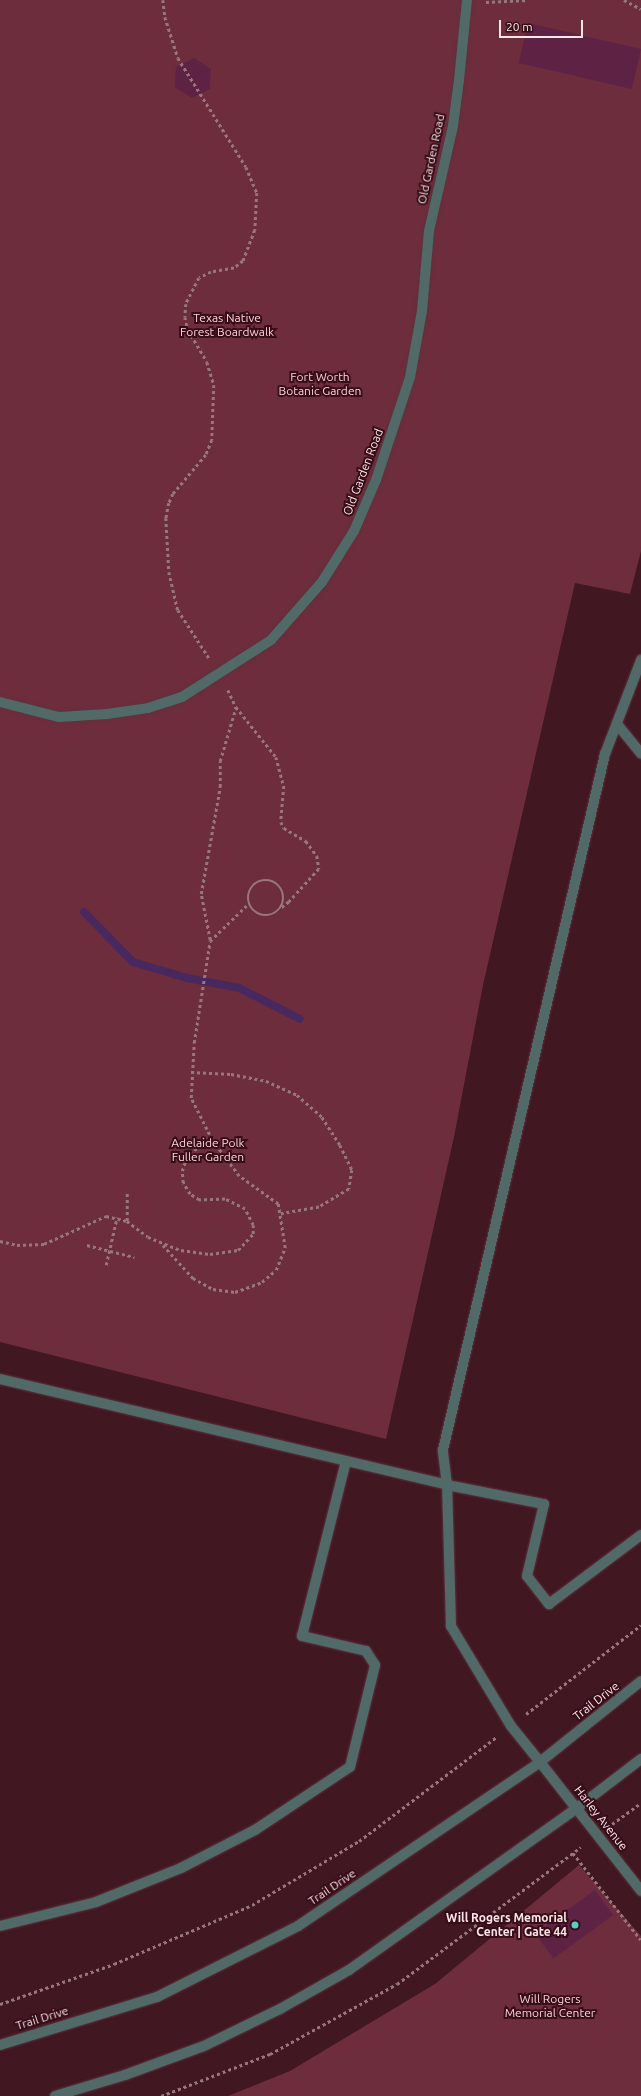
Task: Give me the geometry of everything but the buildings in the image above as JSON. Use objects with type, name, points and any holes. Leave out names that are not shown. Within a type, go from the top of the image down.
[{"type":"street","name":"Old Garden Road","points":[[0,702],[59,717],[107,714],[148,708],[182,698],[220,675],[271,640],[322,582],[354,531],[381,467],[410,377],[422,312],[429,231],[454,118],[467,1]]},
{"type":"street","name":"Harley Avenue","points":[[641,660],[605,754],[442,1450],[447,1485],[451,1626],[511,1726],[598,1834],[641,1891]]},
{"type":"street","points":[[617,724],[641,754]]},
{"type":"street","points":[[0,1379],[447,1485],[544,1504],[527,1576],[549,1604],[641,1535]]},
{"type":"street","points":[[0,1926],[96,1902],[181,1868],[255,1830],[350,1767],[375,1665],[366,1651],[302,1636],[346,1461]]},
{"type":"street","name":"Trail Drive","points":[[0,2045],[157,1997],[298,1926],[540,1762],[641,1681]]},
{"type":"street","points":[[55,2096],[125,2075],[204,2046],[280,2009],[349,1970],[577,1808],[641,1759]]},
{"type":"path","points":[[163,0],[165,17],[178,58],[246,168],[257,193],[255,230],[243,261],[234,268],[211,272],[199,278],[186,304],[185,317],[188,330],[207,362],[214,385],[212,440],[206,455],[173,494],[166,518],[169,572],[178,610],[220,675],[236,707],[276,757],[284,786],[281,822],[284,828],[306,841],[314,849],[319,862],[319,869],[289,902],[276,913],[261,915],[253,911],[248,904],[248,895],[251,887],[258,881],[267,880],[274,882],[283,893],[281,908]]},
{"type":"path","points":[[467,1],[528,0]]},
{"type":"path","points":[[624,0],[641,9]]},
{"type":"path","points":[[163,1245],[193,1278],[213,1289],[235,1292],[262,1282],[276,1270],[285,1248],[281,1214],[278,1204],[239,1176],[212,1140],[191,1098],[191,1072],[199,1008],[206,974],[210,941],[201,894],[220,787],[220,761],[236,707]]},
{"type":"path","points":[[210,941],[248,904]]},
{"type":"path","points":[[191,1072],[232,1074],[266,1081],[297,1095],[322,1117],[340,1145],[352,1170],[349,1189],[320,1207],[281,1214]]},
{"type":"path","points":[[0,1241],[17,1245],[44,1244],[96,1219],[117,1217],[127,1221],[148,1237],[163,1245],[210,1254],[227,1253],[238,1250],[253,1234],[253,1225],[245,1209],[225,1199],[199,1200],[190,1194],[183,1183],[182,1171],[186,1160],[194,1150],[212,1140]]},
{"type":"path","points":[[127,1191],[127,1221]]},
{"type":"path","points":[[106,1265],[117,1217]]},
{"type":"path","points":[[87,1245],[134,1257]]},
{"type":"path","points":[[0,2004],[114,1964],[252,1905],[359,1841],[641,1625]]},
{"type":"path","points":[[161,2096],[270,2054],[397,1984],[641,1803]]},
{"type":"path","points":[[573,1853],[641,1940]]},
{"type":"green space","name":"Fort Worth Botanic Garden","points":[[0,0],[641,0],[641,551],[630,594],[575,583],[483,985],[454,1137],[386,1439],[0,1342]]},
{"type":"green space","name":"Will Rogers Memorial Center","points":[[579,1865],[641,1936],[641,2096],[228,2096],[290,2071],[435,1984]]},
{"type":"waterway","points":[[84,912],[133,962],[187,978],[239,988],[300,1019]]},
{"type":"place","name":"Will Rogers Memorial Center | Gate 44","points":[[575,1925]]},
{"type":"park label","name":"Texas Native Forest Boardwalk","points":[[227,325]]},
{"type":"park label","name":"Adelaide Polk Fuller Garden","points":[[208,1150]]}]
